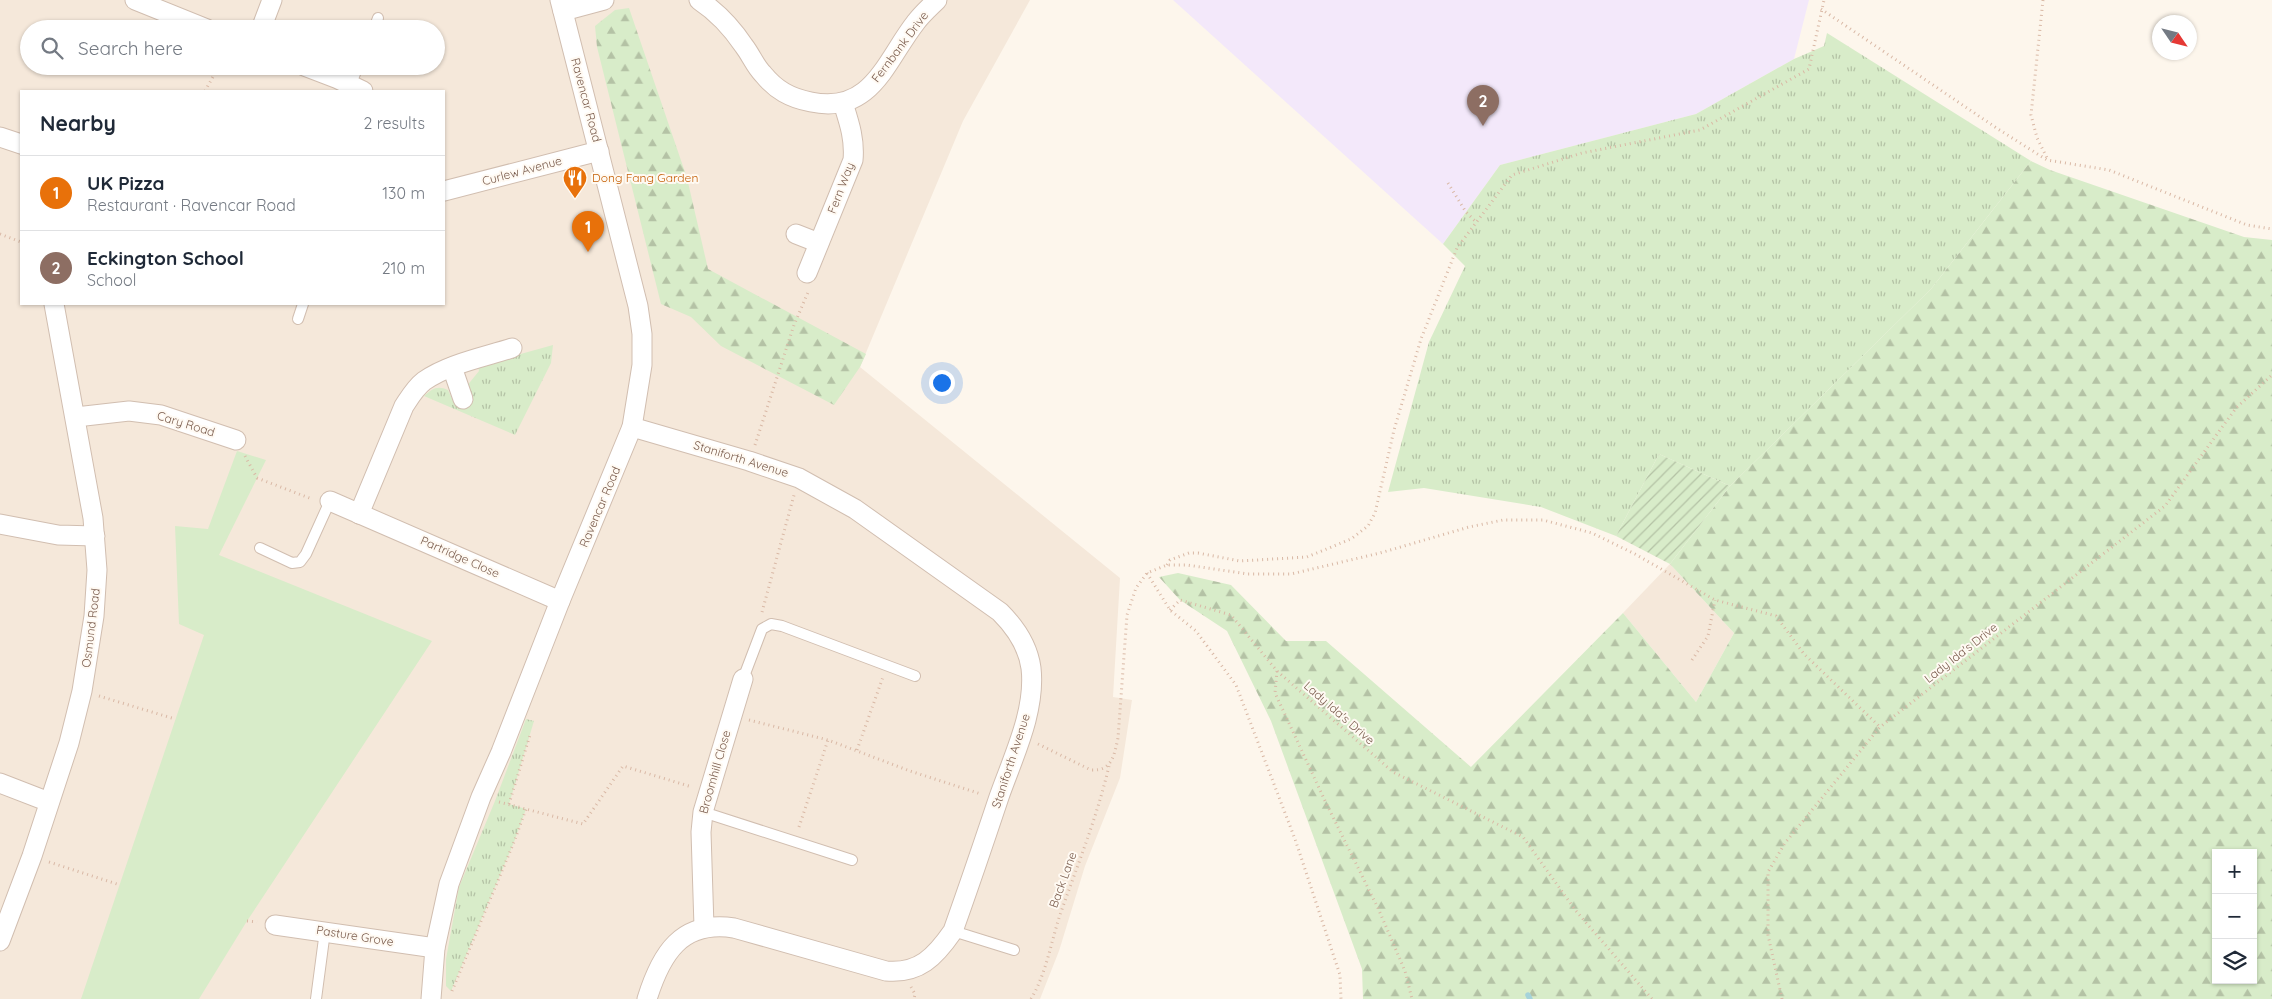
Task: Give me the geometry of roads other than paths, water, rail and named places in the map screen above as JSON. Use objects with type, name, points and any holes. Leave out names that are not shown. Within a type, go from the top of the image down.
[{"type":"street","points":[[135,0],[185,20]]},
{"type":"street","points":[[264,20],[272,0]]},
{"type":"street","points":[[562,6],[604,0]]},
{"type":"street","name":"Fernbank Drive","points":[[699,0],[726,22],[761,72],[774,87],[790,96],[826,105],[843,103],[861,94],[877,80],[916,22],[937,0]]},
{"type":"street","name":"Ravencar Road","points":[[439,997],[435,948],[449,884],[481,797],[526,693],[560,601],[632,427],[642,365],[642,334],[632,279],[562,6]]},
{"type":"street","points":[[325,75],[357,89]]},
{"type":"street","name":"Fern Way","points":[[807,273],[852,160],[854,147],[852,130],[843,103]]},
{"type":"street","points":[[0,137],[20,144]]},
{"type":"street","name":"Curlew Avenue","points":[[445,192],[599,150]]},
{"type":"street","points":[[796,234],[819,243]]},
{"type":"street","name":"Osmund Road","points":[[0,941],[32,856],[69,743],[82,691],[94,616],[97,570],[94,536],[76,418],[54,305]]},
{"type":"street","points":[[359,514],[404,406],[414,391],[425,381],[452,368],[512,348]]},
{"type":"street","points":[[452,368],[463,399]]},
{"type":"street","name":"Cary Road","points":[[76,418],[129,411],[161,415],[236,440]]},
{"type":"street","name":"Staniforth Avenue","points":[[632,427],[749,460],[799,478],[855,509],[989,602],[1014,625],[1024,644],[1031,666],[1031,686],[1020,736],[953,931],[942,947],[930,958],[916,968],[901,972],[866,966],[734,928],[718,925],[704,927],[688,934],[663,957],[647,999]]},
{"type":"street","name":"Partridge Close","points":[[330,501],[560,601]]},
{"type":"street","points":[[0,524],[58,535],[94,536]]},
{"type":"street","name":"Broomhill Close","points":[[704,927],[700,832],[703,812],[707,792],[743,679]]},
{"type":"street","points":[[0,783],[50,802]]},
{"type":"street","name":"Pasture Grove","points":[[275,925],[435,948]]},
{"type":"lane","points":[[357,89],[358,75]]},
{"type":"lane","points":[[298,319],[303,305]]},
{"type":"lane","points":[[260,548],[292,563],[300,562],[306,554],[330,501]]},
{"type":"lane","points":[[743,679],[762,629],[771,624],[782,626],[915,676]]},
{"type":"lane","points":[[703,812],[852,860]]},
{"type":"lane","points":[[316,999],[325,931]]},
{"type":"lane","points":[[953,931],[1014,950]]},
{"type":"waterway","points":[[1528,995],[1530,999]]},
{"type":"place","name":"Eckington School","points":[[1483,126]]},
{"type":"place","name":"Dong Fang Garden","points":[[575,199]]},
{"type":"place","name":"UK Pizza","points":[[588,252]]}]
